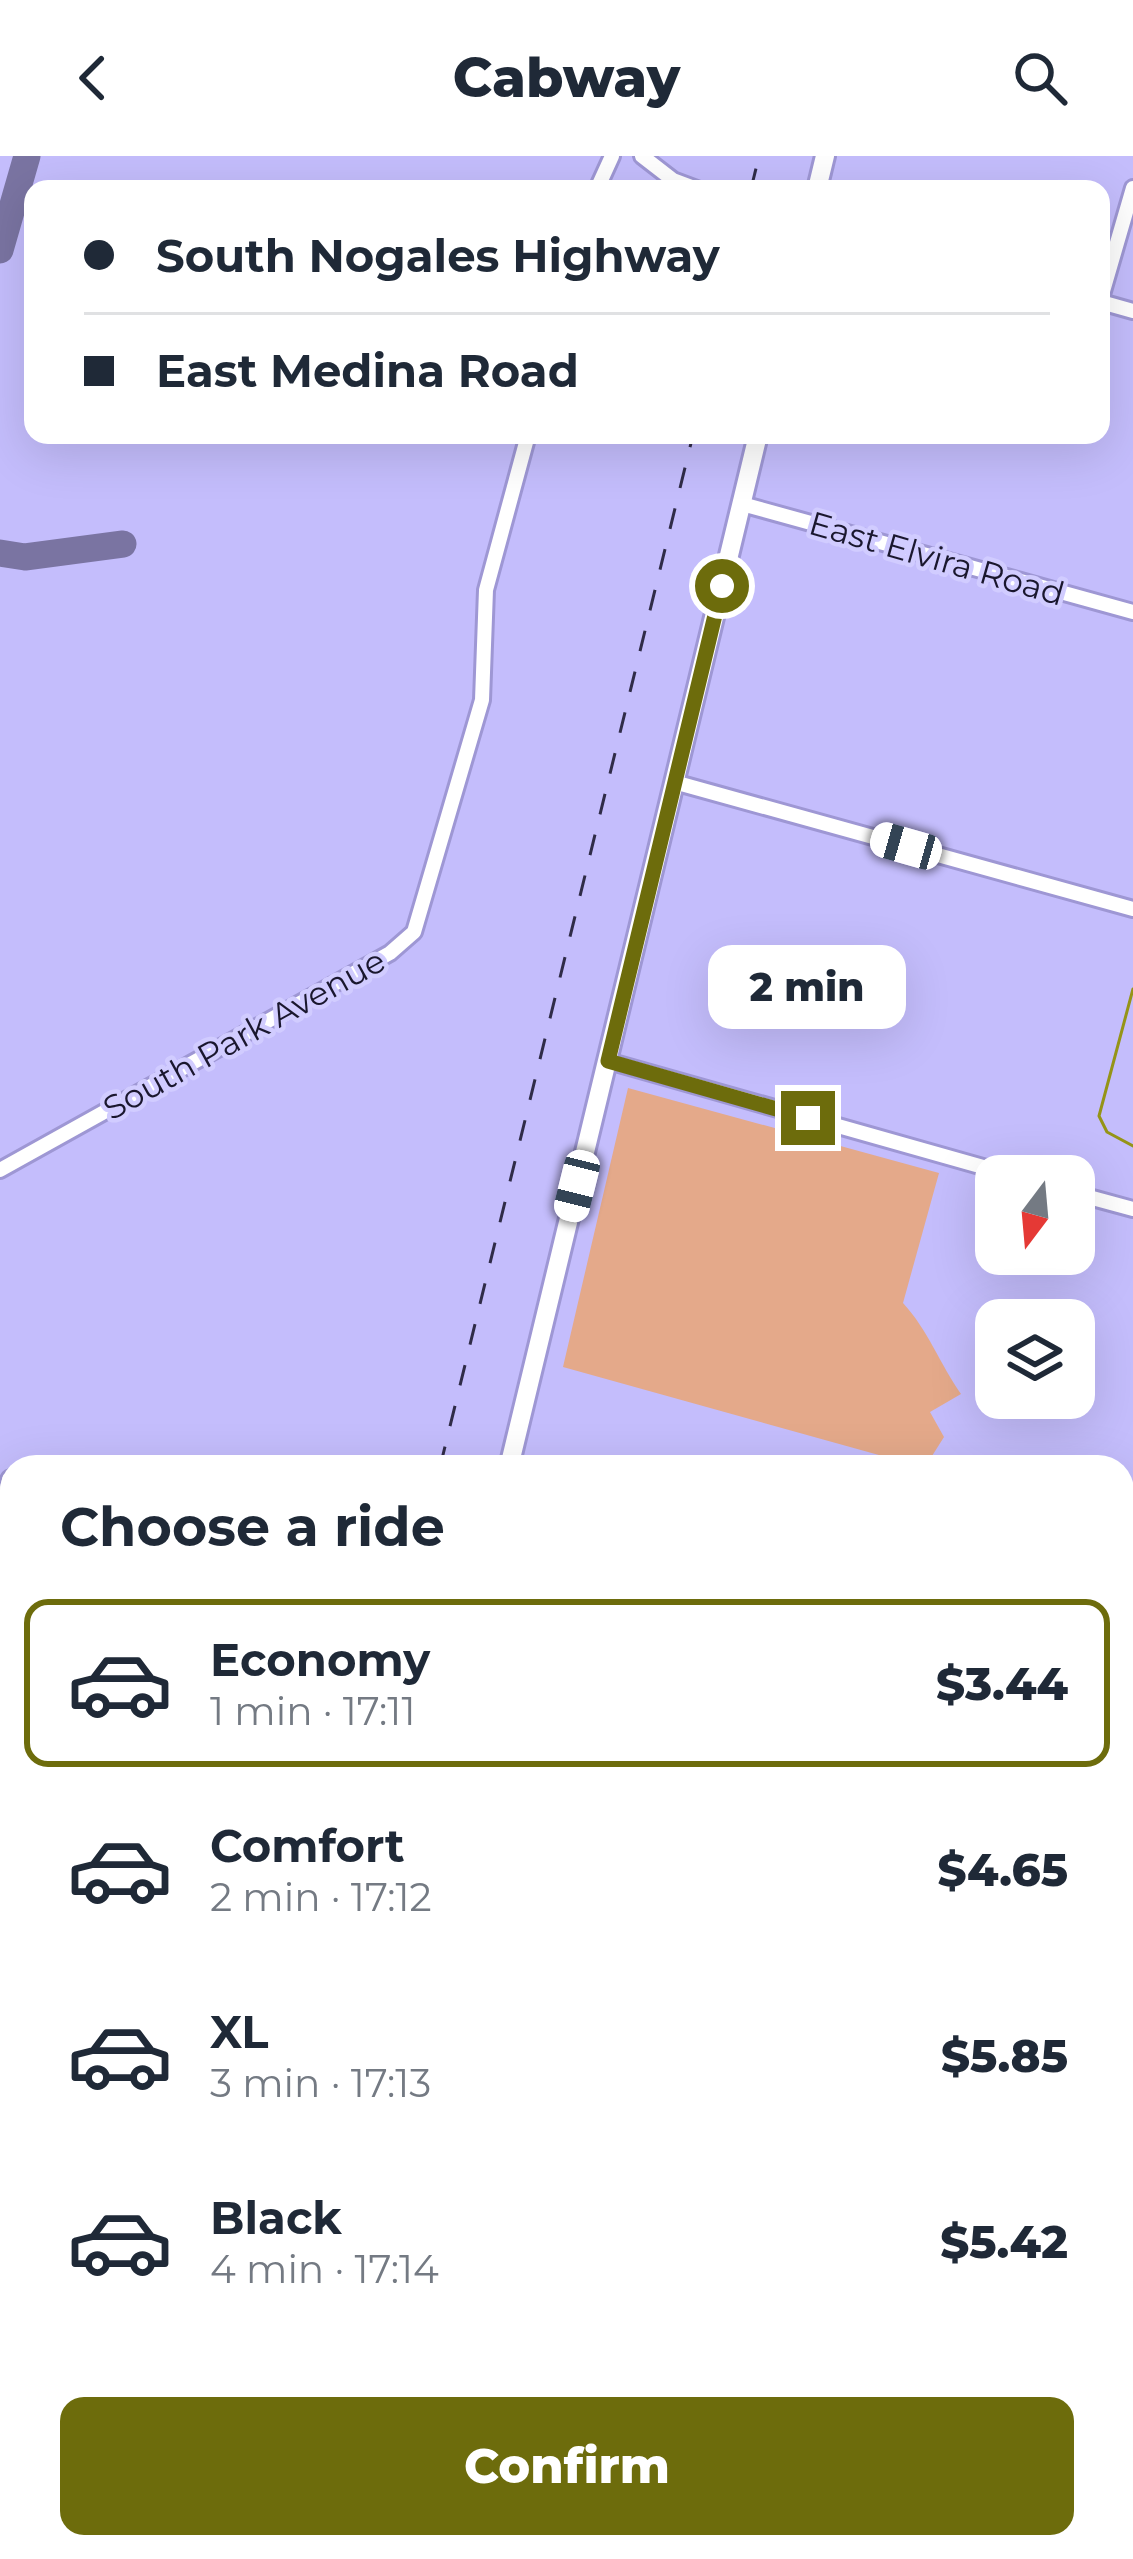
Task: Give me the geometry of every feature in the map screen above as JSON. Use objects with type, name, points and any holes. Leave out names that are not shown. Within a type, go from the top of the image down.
[{"type":"main road","points":[[512,1455],[756,444]]},
{"type":"street","points":[[641,156],[673,180]]},
{"type":"street","points":[[1110,268],[1133,188]]},
{"type":"street","name":"South Park Avenue","points":[[0,1170],[343,980],[403,945],[414,932],[482,700],[486,590],[526,444]]},
{"type":"street","name":"East Elvira Road","points":[[742,503],[1133,612]]},
{"type":"street","points":[[674,782],[1133,909]]},
{"type":"street","points":[[608,1061],[975,1165]]},
{"type":"street","points":[[1095,1199],[1133,1210]]},
{"type":"shaded area","points":[[628,1088],[939,1173],[903,1303],[961,1394],[930,1412],[944,1437],[933,1455],[879,1455],[563,1367]]},
{"type":"waterway","points":[[1133,989],[1099,1116],[1107,1132],[1133,1146]]},
{"type":"taxiway","points":[[0,250],[27,156]]},
{"type":"taxiway","points":[[0,553],[25,557],[123,544]]},
{"type":"railway","points":[[753,180],[759,156]]},
{"type":"railway","points":[[443,1455],[691,444]]},
{"type":"route","points":[[722,586],[608,1061],[808,1118]]}]
